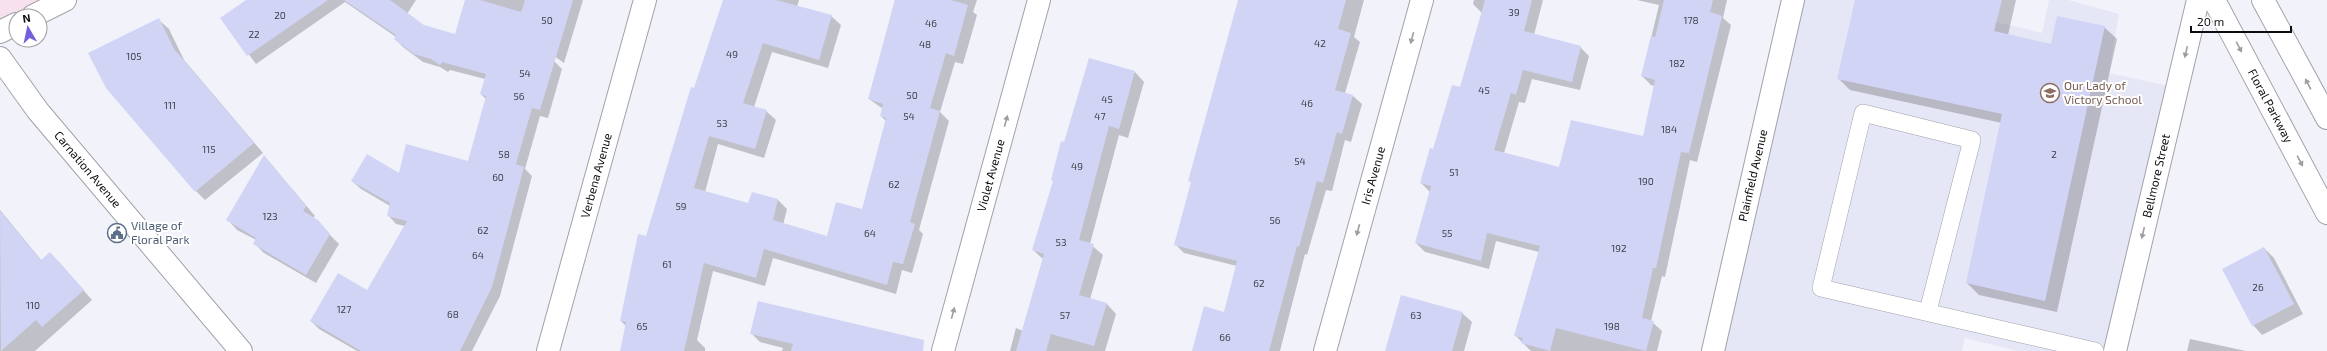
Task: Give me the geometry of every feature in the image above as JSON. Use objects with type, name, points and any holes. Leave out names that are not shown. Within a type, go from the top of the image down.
[{"type":"street","points":[[48,8],[65,0]]},
{"type":"street","name":"Verbena Avenue","points":[[548,351],[645,0]]},
{"type":"street","name":"Violet Avenue","points":[[943,351],[1039,0]]},
{"type":"street","name":"Iris Avenue","points":[[1325,351],[1422,0]]},
{"type":"street","name":"Plainfield Avenue","points":[[1713,351],[1793,0]]},
{"type":"street","name":"Bellmore Street","points":[[2115,351],[2198,0]]},
{"type":"street","name":"Floral Parkway","points":[[2214,0],[2327,213]]},
{"type":"street","points":[[2263,0],[2327,118]]},
{"type":"street","name":"Carnation Avenue","points":[[0,58],[38,111],[241,351]]},
{"type":"lane","points":[[1928,311],[1972,140],[1863,114],[1821,288],[1928,311],[2095,351]]},
{"type":"shaded area","points":[[0,0],[73,0],[48,12],[48,8],[8,8],[8,32],[0,36]]},
{"type":"shaded area","points":[[1800,0],[1903,0],[2042,33],[2049,0],[2068,0],[2119,14],[2109,73],[2169,86],[2111,351],[2018,351],[1965,338],[1962,351],[1717,351]]},
{"type":"building","points":[[246,0],[328,0],[247,56],[220,18]]},
{"type":"building","points":[[344,0],[390,0],[424,25],[455,34],[465,0],[480,0],[521,12],[525,0],[573,0],[540,110],[532,108],[516,164],[524,167],[492,287],[460,351],[361,351],[310,321],[338,273],[367,290],[407,221],[387,216],[390,203],[351,181],[367,154],[399,173],[406,144],[468,161],[486,96],[480,94],[486,74],[442,62],[440,65],[431,59],[414,54],[394,39],[396,35]]},
{"type":"building","points":[[723,0],[776,0],[832,15],[819,60],[763,43],[743,103],[767,110],[755,149],[709,136],[694,188],[748,203],[752,192],[778,199],[773,220],[827,236],[836,202],[862,209],[886,118],[880,116],[883,104],[868,99],[895,0],[951,0],[968,5],[954,56],[946,53],[930,108],[940,111],[910,222],[915,224],[903,264],[893,262],[887,285],[764,249],[756,278],[704,263],[684,351],[620,351],[626,322],[620,321],[638,234],[646,236],[691,87],[694,88]]},
{"type":"building","points":[[1238,0],[1346,0],[1338,29],[1351,33],[1335,90],[1353,95],[1342,134],[1337,132],[1323,183],[1317,181],[1299,247],[1297,246],[1269,351],[1192,351],[1204,306],[1224,312],[1237,261],[1174,245],[1191,182],[1188,181]]},
{"type":"building","points":[[1485,0],[1532,0],[1524,31],[1581,46],[1572,82],[1523,70],[1516,95],[1511,93],[1494,150],[1559,167],[1571,120],[1643,136],[1655,80],[1641,76],[1651,36],[1655,37],[1664,0],[1713,0],[1710,12],[1722,16],[1689,153],[1681,152],[1656,268],[1653,268],[1642,318],[1654,321],[1646,351],[1556,328],[1550,351],[1521,343],[1523,338],[1514,336],[1540,246],[1487,233],[1481,261],[1415,243],[1431,186],[1420,183],[1430,148],[1433,149],[1452,85],[1460,87]]},
{"type":"building","points":[[1855,0],[2002,0],[1994,31],[2051,44],[2057,16],[2105,26],[2045,301],[1966,283],[2002,114],[1837,79]]},
{"type":"building","points":[[159,18],[174,49],[254,143],[195,192],[106,88],[88,53]]},
{"type":"building","points":[[1089,58],[1135,71],[1119,129],[1109,126],[1079,240],[1094,244],[1079,295],[1107,303],[1094,346],[1051,334],[1046,351],[1016,351],[1044,254],[1032,250],[1053,181],[1051,180],[1061,141],[1064,142]]},
{"type":"building","points":[[264,155],[306,206],[303,211],[318,220],[330,234],[306,275],[253,244],[256,238],[226,220]]},
{"type":"building","points":[[0,211],[41,260],[50,252],[84,290],[42,327],[36,320],[1,351]]},
{"type":"building","points":[[2264,247],[2294,304],[2252,326],[2222,269]]},
{"type":"building","points":[[1401,295],[1463,312],[1452,351],[1385,351]]},
{"type":"building","points":[[758,301],[924,340],[923,351],[791,351],[793,344],[750,334]]},
{"type":"place","name":"Our Lady of Victory School","points":[[2050,93]]},
{"type":"place","name":"Village of Floral Park","points":[[117,233]]}]
